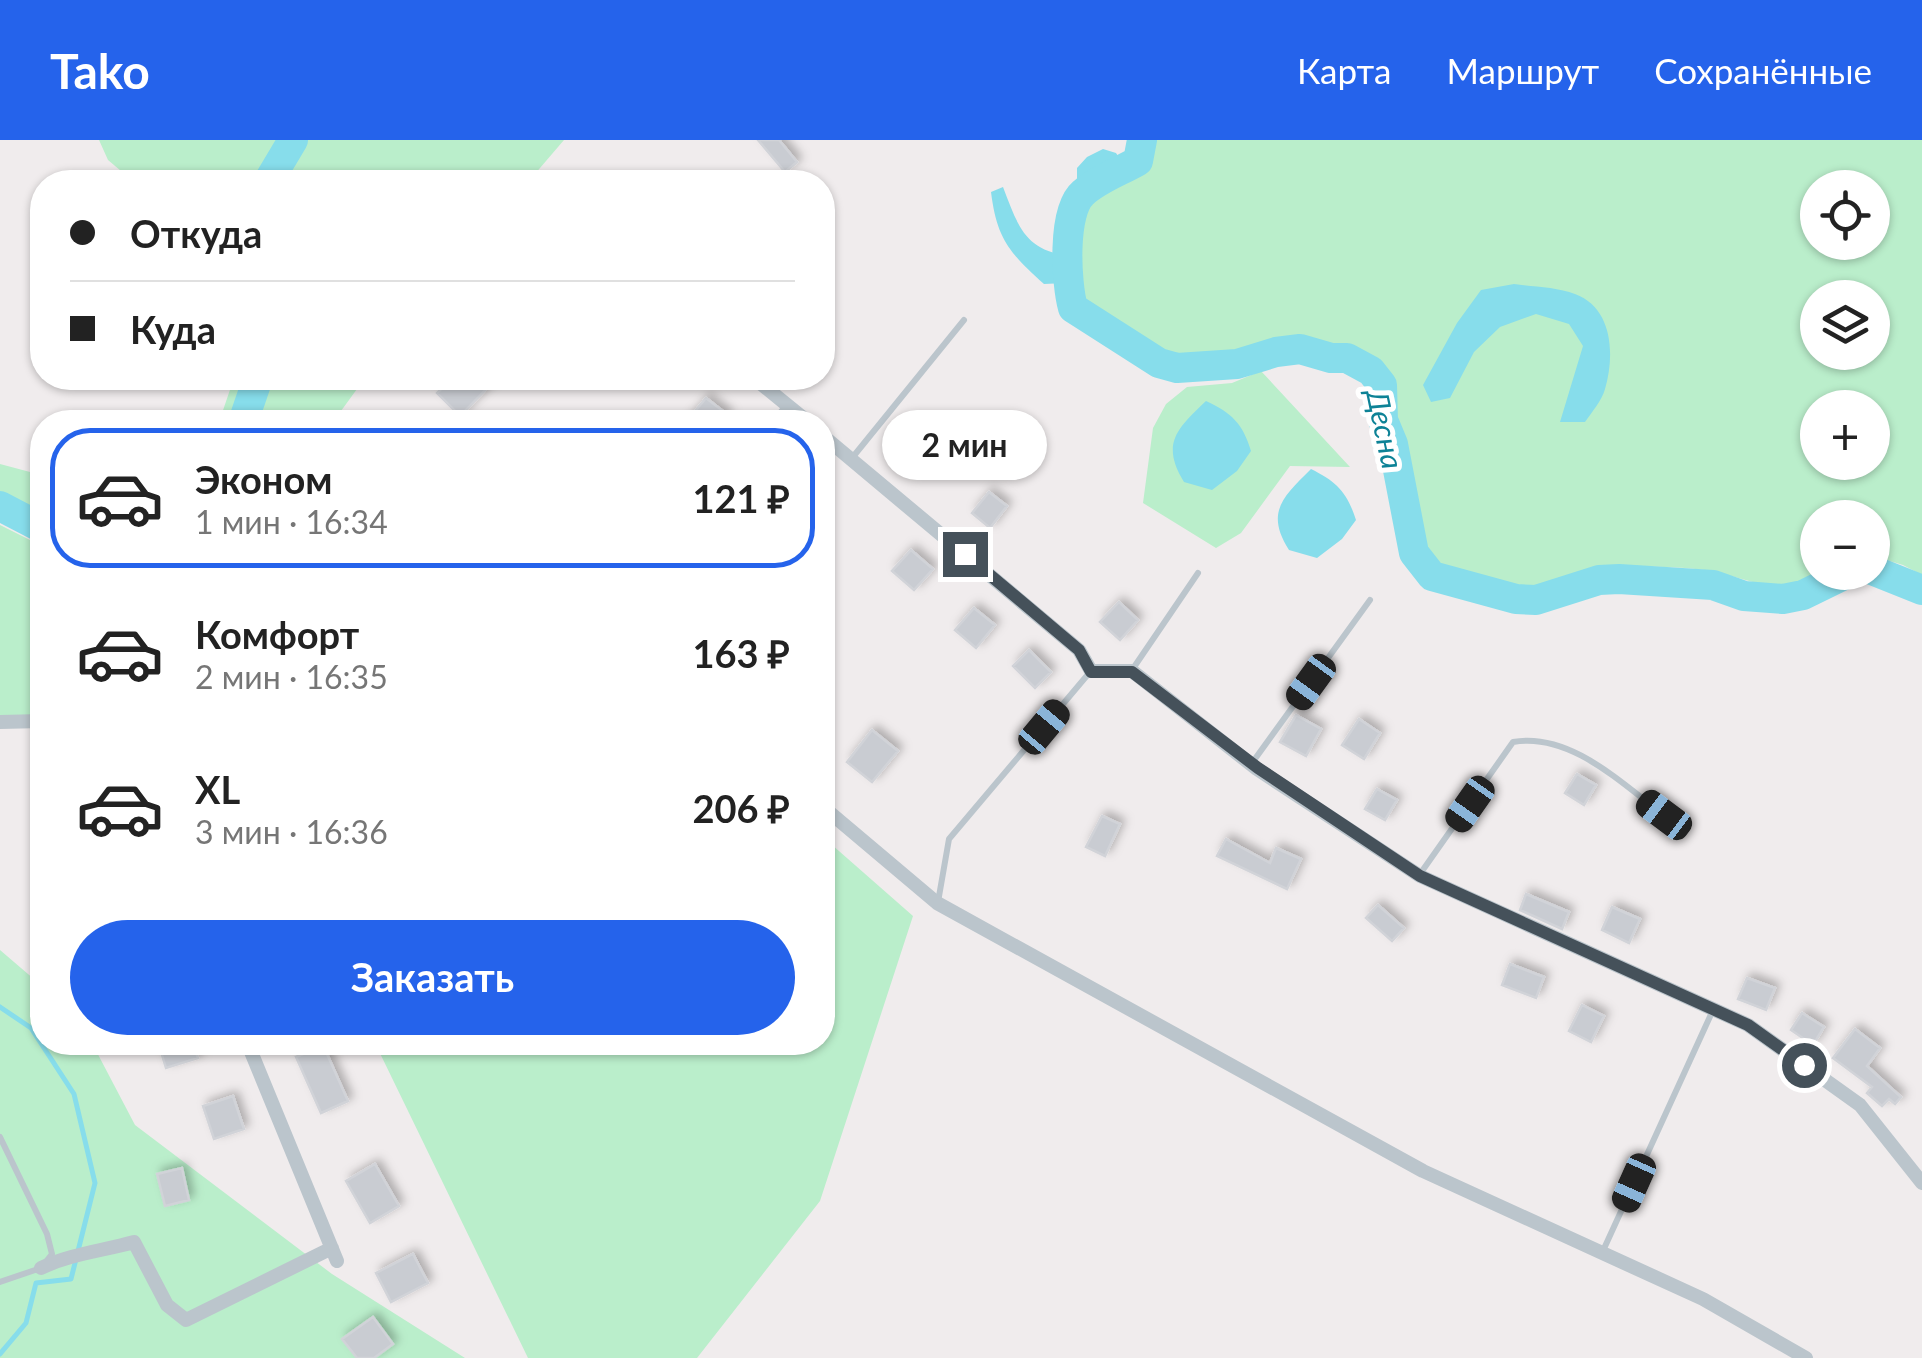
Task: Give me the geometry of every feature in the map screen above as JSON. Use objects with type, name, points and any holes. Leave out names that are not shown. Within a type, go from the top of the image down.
[{"type":"street","points":[[769,390],[793,410]]},
{"type":"street","points":[[835,445],[1079,650],[1091,672],[1132,672],[1251,764],[1420,876],[1748,1025],[1860,1106],[1922,1183]]},
{"type":"street","points":[[0,722],[30,721]]},
{"type":"street","points":[[835,817],[938,903],[1422,1171],[1703,1298],[1806,1358]]},
{"type":"street","points":[[40,1268],[67,1256],[86,1256],[134,1242],[166,1305],[186,1320],[334,1254],[251,1055]]},
{"type":"lane","points":[[852,459],[964,320]]},
{"type":"lane","points":[[781,410],[786,404]]},
{"type":"lane","points":[[1132,672],[1198,572]]},
{"type":"lane","points":[[1251,764],[1370,600]]},
{"type":"lane","points":[[938,903],[949,839],[1091,672]]},
{"type":"lane","points":[[1420,876],[1513,742],[1534,739],[1581,755],[1664,815]]},
{"type":"lane","points":[[1602,1253],[1714,1009]]},
{"type":"lane","points":[[0,1137],[48,1234],[52,1254],[40,1268],[0,1282]]},
{"type":"green space","points":[[99,140],[564,140],[538,170],[120,170],[108,160]]},
{"type":"green space","points":[[1155,140],[1922,140],[1922,575],[1890,561],[1890,500],[1800,500],[1800,581],[1790,584],[1767,585],[1705,570],[1612,566],[1528,586],[1438,563],[1429,551],[1423,529],[1411,535],[1409,525],[1421,517],[1406,441],[1397,418],[1395,381],[1380,360],[1350,345],[1333,345],[1301,335],[1273,338],[1234,352],[1178,354],[1165,350],[1084,300],[1083,226],[1090,206],[1108,191],[1150,169]]},
{"type":"green space","points":[[1261,371],[1350,467],[1290,466],[1241,533],[1216,548],[1143,503],[1153,428],[1166,404],[1187,387],[1232,383]]},
{"type":"green space","points":[[230,390],[356,390],[342,410],[223,410]]},
{"type":"green space","points":[[0,464],[30,472],[30,529],[0,521]]},
{"type":"green space","points":[[0,525],[30,540],[30,722],[0,726]]},
{"type":"green space","points":[[835,848],[913,916],[820,1201],[697,1358],[528,1358],[381,1055],[835,1055]]},
{"type":"green space","points":[[0,950],[30,976],[30,1055],[98,1055],[135,1125],[332,1274],[465,1358],[0,1358]]},
{"type":"water","points":[[1103,149],[1116,153],[1126,168],[1083,193],[1077,168]]},
{"type":"water","points":[[1003,187],[1025,234],[1041,248],[1068,256],[1066,283],[1044,284],[1007,244],[997,222],[991,192]]},
{"type":"water","points":[[1514,284],[1575,294],[1588,301],[1604,321],[1610,348],[1608,376],[1602,397],[1585,422],[1560,422],[1583,346],[1569,324],[1536,314],[1500,327],[1474,352],[1450,398],[1431,402],[1423,385],[1457,323],[1481,290]]},
{"type":"water","points":[[1206,401],[1235,420],[1251,451],[1237,471],[1212,490],[1184,482],[1173,457],[1180,428]]},
{"type":"water","points":[[1311,469],[1340,489],[1356,520],[1342,539],[1317,558],[1289,550],[1278,525],[1285,497]]},
{"type":"building","points":[[758,140],[779,140],[797,162],[783,170]]},
{"type":"building","points":[[485,390],[466,410],[454,410],[437,393]]},
{"type":"building","points":[[706,398],[722,410],[696,410]]},
{"type":"building","points":[[925,427],[945,444],[928,465],[908,449]]},
{"type":"building","points":[[989,492],[1007,506],[990,528],[972,513]]},
{"type":"building","points":[[911,550],[933,569],[914,590],[892,571]]},
{"type":"building","points":[[1119,602],[1138,620],[1120,640],[1100,622]]},
{"type":"building","points":[[974,608],[995,625],[976,648],[955,630]]},
{"type":"building","points":[[1029,650],[1051,672],[1035,688],[1013,666]]},
{"type":"building","points":[[1296,715],[1321,729],[1306,756],[1280,742]]},
{"type":"building","points":[[1359,719],[1380,733],[1364,759],[1342,745]]},
{"type":"building","points":[[872,730],[898,751],[872,782],[847,762]]},
{"type":"building","points":[[1577,774],[1596,785],[1584,805],[1565,793]]},
{"type":"building","points":[[1377,789],[1397,800],[1385,820],[1365,809]]},
{"type":"building","points":[[1102,816],[1120,824],[1105,856],[1086,847]]},
{"type":"building","points":[[1226,839],[1270,863],[1276,848],[1301,859],[1287,889],[1217,856]]},
{"type":"building","points":[[1526,894],[1569,912],[1562,929],[1520,910]]},
{"type":"building","points":[[1378,905],[1404,928],[1392,941],[1366,918]]},
{"type":"building","points":[[1612,907],[1640,919],[1629,943],[1602,930]]},
{"type":"building","points":[[1510,964],[1544,977],[1536,998],[1502,985]]},
{"type":"building","points":[[1747,978],[1775,988],[1766,1010],[1738,999]]},
{"type":"building","points":[[1582,1005],[1604,1016],[1591,1042],[1569,1031]]},
{"type":"building","points":[[1802,1013],[1824,1027],[1813,1045],[1791,1030]]},
{"type":"building","points":[[1855,1029],[1880,1048],[1867,1066],[1901,1097],[1895,1104],[1889,1099],[1882,1106],[1867,1093],[1872,1087],[1833,1058]]},
{"type":"building","points":[[162,1055],[198,1058],[166,1068]]},
{"type":"building","points":[[327,1055],[348,1101],[321,1113],[296,1057]]},
{"type":"building","points":[[233,1096],[244,1129],[214,1139],[203,1106]]},
{"type":"building","points":[[375,1164],[399,1206],[370,1223],[346,1181]]},
{"type":"building","points":[[182,1168],[189,1200],[165,1206],[157,1174]]},
{"type":"building","points":[[413,1254],[428,1283],[391,1302],[376,1273]]},
{"type":"building","points":[[373,1317],[393,1344],[374,1358],[357,1358],[342,1339]]},
{"type":"waterway","name":"Десна","points":[[275,170],[293,140]]},
{"type":"waterway","name":"Десна","points":[[1142,140],[1138,161],[1096,184],[1076,202],[1068,248],[1073,308],[1159,363],[1177,368],[1237,364],[1300,349],[1331,358],[1347,358],[1371,371],[1382,385],[1383,420],[1393,444],[1414,553],[1432,576],[1516,599],[1536,600],[1599,580],[1619,579],[1713,585],[1744,596],[1783,599],[1813,590]]},
{"type":"waterway","name":"Десна","points":[[247,410],[254,390]]},
{"type":"waterway","name":"Десна","points":[[0,506],[30,522]]},
{"type":"waterway","name":"Десна","points":[[1890,577],[1922,590]]},
{"type":"waterway","points":[[0,1007],[30,1027]]},
{"type":"waterway","points":[[0,1354],[26,1323],[36,1283],[71,1279],[95,1183],[74,1094],[49,1055]]},
{"type":"route","points":[[965,554],[1079,650],[1091,672],[1132,672],[1258,768],[1420,876],[1748,1025],[1804,1065]]}]
